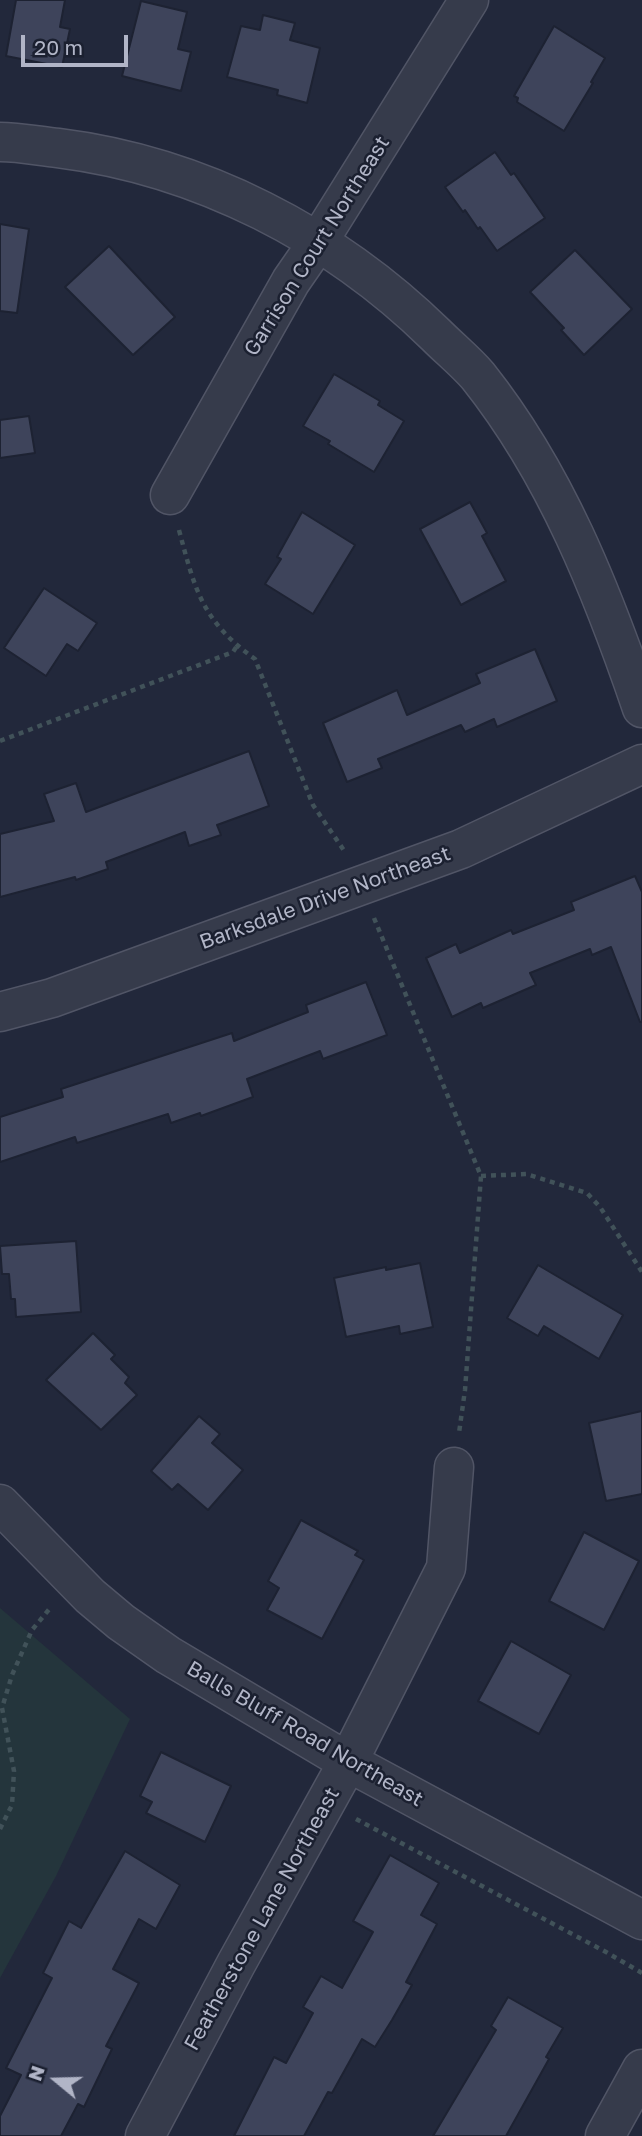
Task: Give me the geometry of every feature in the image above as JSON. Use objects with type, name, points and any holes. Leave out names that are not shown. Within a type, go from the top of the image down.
[{"type":"street","name":"Garrison Court Northeast","points":[[170,495],[291,281],[469,0]]},
{"type":"street","points":[[0,142],[131,160],[215,189],[266,212],[318,242],[372,279],[416,316],[477,375],[522,439],[578,542],[614,625],[642,708]]},
{"type":"street","name":"Barksdale Drive Northeast","points":[[0,1012],[52,998],[461,849],[642,764]]},
{"type":"street","name":"Featherstone Lane Northeast","points":[[145,2136],[348,1762],[446,1568],[454,1466]]},
{"type":"street","name":"Balls Bluff Road Northeast","points":[[0,1504],[73,1579],[121,1622],[168,1656],[348,1762],[642,1920]]},
{"type":"street","points":[[605,2136],[642,2069]]},
{"type":"path","points":[[170,495],[193,582],[210,617],[237,646],[256,659],[313,805],[343,849],[481,1176],[465,1390],[454,1466]]},
{"type":"path","points":[[0,741],[233,652],[237,646]]},
{"type":"path","points":[[481,1176],[526,1174],[587,1193],[600,1207],[642,1272]]},
{"type":"path","points":[[0,1829],[12,1805],[14,1771],[1,1708],[12,1675],[33,1630],[73,1579]]},
{"type":"path","points":[[326,1803],[642,1973]]},
{"type":"shaded area","points":[[0,1608],[130,1719],[56,1876],[0,1978]]},
{"type":"building","points":[[16,0],[65,0],[60,27],[70,29],[62,67],[6,56]]},
{"type":"building","points":[[141,1],[187,12],[178,49],[191,52],[181,91],[122,76]]},
{"type":"building","points":[[263,15],[295,23],[290,40],[320,48],[307,103],[277,95],[278,90],[227,77],[241,26],[260,30]]},
{"type":"building","points":[[554,26],[605,58],[564,131],[517,102],[518,98],[514,96]]},
{"type":"building","points":[[495,152],[511,175],[514,173],[545,218],[497,251],[445,187]]},
{"type":"building","points":[[0,224],[29,229],[17,313],[0,311]]},
{"type":"building","points":[[109,246],[175,317],[133,355],[65,287]]},
{"type":"building","points":[[575,250],[632,309],[584,355],[561,330],[564,328],[530,292]]},
{"type":"building","points":[[334,374],[380,401],[378,405],[404,421],[374,472],[303,426]]},
{"type":"building","points":[[29,416],[35,453],[0,458],[0,420]]},
{"type":"building","points":[[470,502],[487,533],[482,536],[506,581],[461,605],[420,529]]},
{"type":"building","points":[[302,512],[355,545],[313,614],[265,584],[281,559],[277,557]]},
{"type":"building","points":[[44,588],[97,623],[78,651],[67,644],[46,676],[4,648]]},
{"type":"building","points":[[535,649],[557,701],[497,727],[494,719],[465,732],[461,725],[378,759],[382,768],[347,782],[323,723],[397,690],[407,715],[480,683],[476,674]]},
{"type":"building","points":[[249,751],[269,806],[217,825],[221,835],[189,846],[185,832],[106,862],[108,869],[76,880],[75,877],[0,897],[0,834],[54,821],[44,794],[76,783],[86,812]]},
{"type":"building","points":[[635,876],[642,892],[642,1022],[611,947],[592,955],[590,949],[530,973],[536,985],[483,1008],[481,1003],[452,1017],[426,958],[456,944],[460,953],[511,930],[513,934],[574,910],[571,902]]},
{"type":"building","points":[[366,982],[387,1035],[323,1059],[320,1051],[247,1079],[253,1097],[201,1116],[200,1113],[171,1123],[168,1114],[77,1143],[75,1137],[0,1162],[0,1117],[63,1097],[61,1089],[232,1033],[234,1041],[308,1012],[306,1005]]},
{"type":"building","points":[[76,1241],[81,1312],[16,1317],[9,1274],[2,1274],[0,1246]]},
{"type":"building","points":[[420,1263],[433,1327],[400,1334],[399,1326],[346,1337],[334,1278]]},
{"type":"building","points":[[538,1265],[623,1315],[599,1359],[544,1326],[538,1336],[507,1318]]},
{"type":"building","points":[[93,1333],[115,1355],[111,1359],[129,1377],[125,1383],[137,1395],[101,1430],[46,1380]]},
{"type":"building","points":[[642,1411],[642,1494],[606,1501],[589,1423]]},
{"type":"building","points":[[199,1416],[220,1434],[212,1443],[243,1470],[208,1510],[178,1484],[172,1490],[151,1471]]},
{"type":"building","points":[[301,1520],[358,1551],[355,1555],[364,1560],[322,1639],[267,1610],[279,1588],[268,1581]]},
{"type":"building","points":[[584,1532],[639,1561],[604,1630],[549,1601]]},
{"type":"building","points":[[511,1641],[571,1675],[539,1734],[478,1701]]},
{"type":"building","points":[[161,1752],[231,1786],[205,1842],[146,1813],[152,1802],[140,1796]]},
{"type":"building","points":[[125,1851],[180,1885],[156,1929],[139,1919],[113,1969],[139,1983],[106,2046],[112,2049],[84,2107],[78,2104],[61,2136],[0,2136],[0,2116],[21,2075],[6,2068],[52,1978],[43,1973],[69,1921],[81,1928]]},
{"type":"building","points":[[390,1855],[439,1883],[421,1915],[437,1924],[406,1982],[412,1985],[375,2047],[362,2039],[304,2136],[234,2136],[274,2057],[286,2063],[313,2013],[303,2007],[321,1976],[342,1988],[373,1932],[353,1921]]},
{"type":"building","points":[[508,1997],[563,2028],[546,2057],[549,2059],[506,2136],[433,2136],[496,2030],[491,2026]]}]
